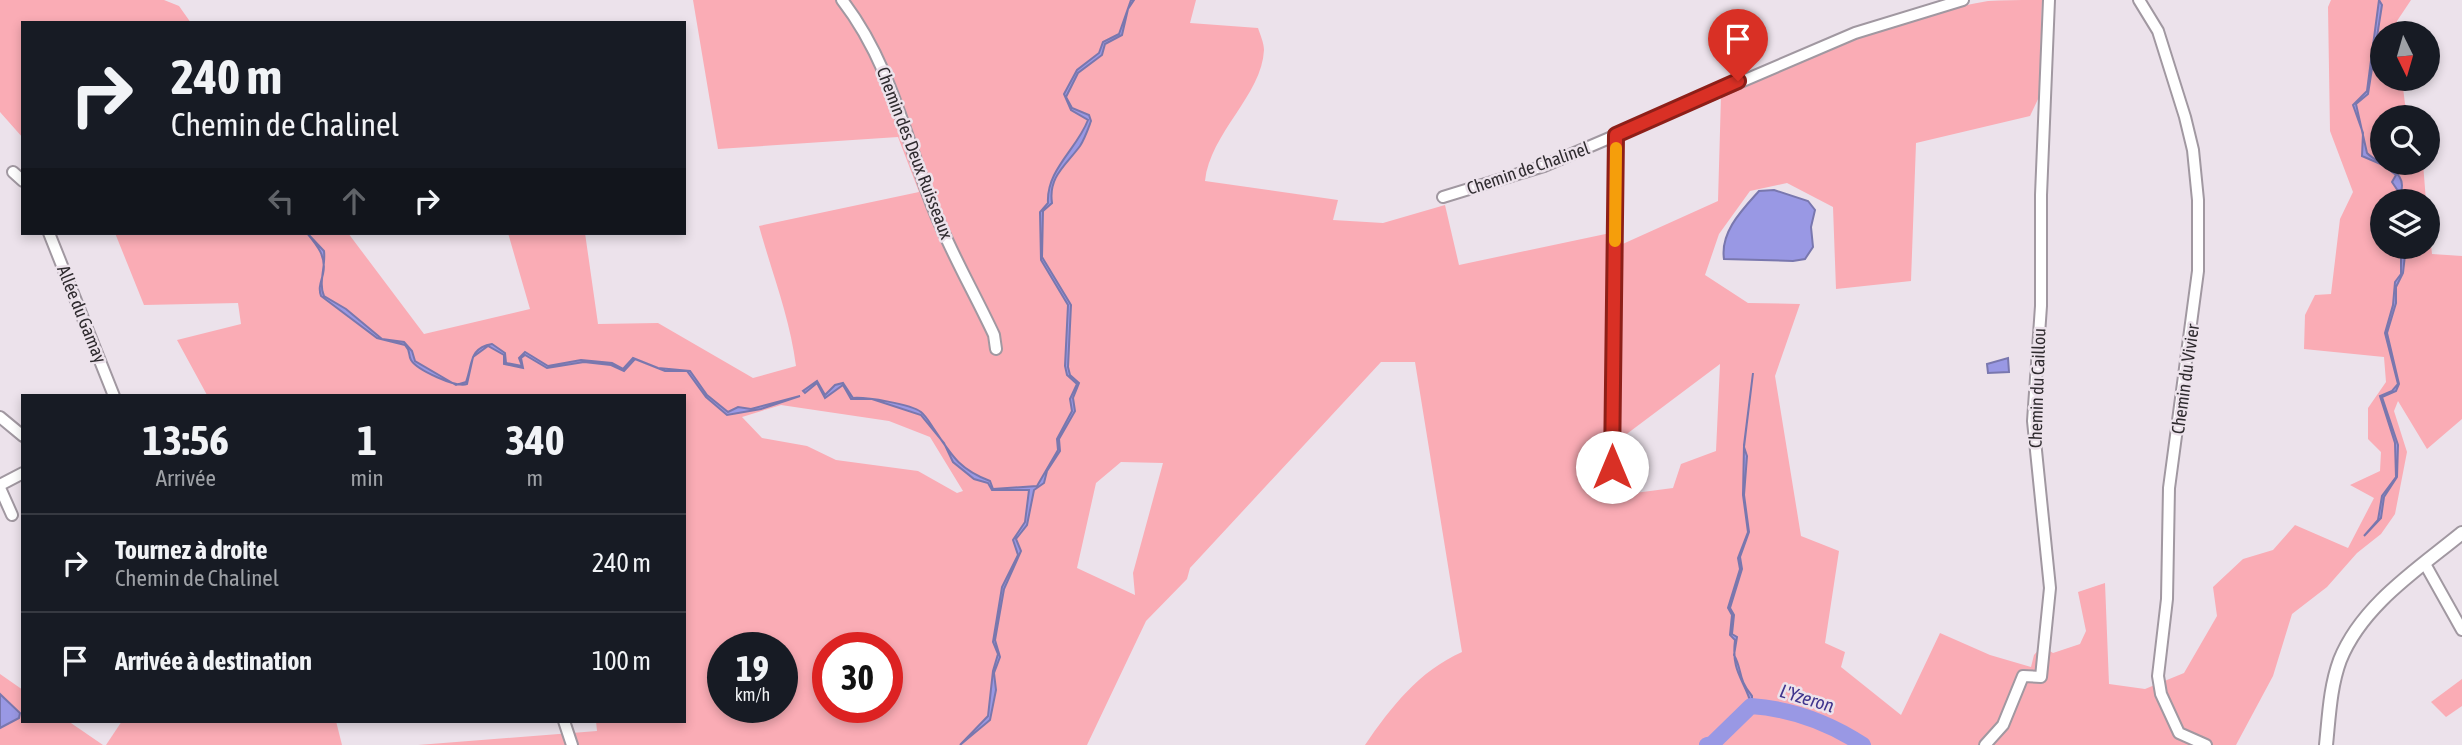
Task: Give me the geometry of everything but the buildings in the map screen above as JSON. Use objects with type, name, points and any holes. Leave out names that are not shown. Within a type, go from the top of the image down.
[{"type":"main road","points":[[2326,745],[2331,694],[2340,660],[2351,638],[2369,613],[2462,533]]},
{"type":"street","name":"Chemin des Deux Ruisseaux","points":[[842,0],[855,17],[882,66],[930,201],[995,335],[996,349]]},
{"type":"street","name":"Chemin de Chalinel","points":[[1443,197],[1518,175],[1855,33],[1963,0]]},
{"type":"street","name":"Chemin du Caillou","points":[[1985,745],[2003,725],[2023,676],[2040,677],[2049,613],[2050,588],[2036,479],[2033,421],[2040,306],[2041,195],[2049,0]]},
{"type":"street","name":"Chemin du Vivier","points":[[2139,0],[2158,31],[2190,135],[2198,219],[2194,310],[2169,488],[2167,598],[2158,676],[2161,694],[2179,733],[2206,745]]},
{"type":"street","points":[[1611,496],[1616,135]]},
{"type":"street","points":[[13,172],[21,179]]},
{"type":"street","name":"Allée du Gamay","points":[[50,235],[113,394]]},
{"type":"street","points":[[0,416],[21,434]]},
{"type":"street","points":[[12,515],[0,487],[21,474]]},
{"type":"street","points":[[2425,564],[2462,630]]},
{"type":"street","points":[[565,723],[572,745]]},
{"type":"shaded area","points":[[0,0],[164,0],[179,6],[190,21],[21,21],[21,136],[0,112]]},
{"type":"shaded area","points":[[693,0],[1196,0],[1190,23],[1258,28],[1264,50],[1255,83],[1216,147],[1205,181],[1338,200],[1333,220],[1383,223],[1445,205],[1459,265],[1615,232],[1616,247],[1718,201],[1721,96],[1852,40],[1919,17],[1988,1],[2042,0],[2039,97],[2030,116],[1916,143],[1911,281],[1836,289],[1833,207],[1787,183],[1750,191],[1719,234],[1705,275],[1748,303],[1800,304],[1775,376],[1801,536],[1839,551],[1825,643],[1845,652],[1841,667],[1901,715],[1940,633],[1990,655],[2031,667],[2034,655],[2042,646],[2053,653],[2080,644],[2086,631],[2078,592],[2105,583],[2109,684],[2145,689],[2184,673],[2217,616],[2213,587],[2243,559],[2273,550],[2295,525],[2348,548],[2374,498],[2350,485],[2380,471],[2381,452],[2368,439],[2368,408],[2386,382],[2384,357],[2304,349],[2305,315],[2315,295],[2331,294],[2340,219],[2353,192],[2330,131],[2328,7],[2331,0],[2411,0],[2397,21],[2370,21],[2370,91],[2403,91],[2406,105],[2370,105],[2370,175],[2424,175],[2425,189],[2370,189],[2370,259],[2440,259],[2440,255],[2462,256],[2462,419],[2427,449],[2398,401],[2394,411],[2407,452],[2395,514],[2381,534],[2357,553],[2327,587],[2292,614],[2273,676],[2236,745],[1365,745],[1407,691],[1432,669],[1462,652],[1415,362],[1381,362],[1190,568],[1187,579],[1146,621],[1087,745],[418,745],[597,731],[596,723],[686,723],[686,394],[206,394],[177,340],[241,324],[238,303],[144,305],[116,235],[350,235],[424,334],[530,309],[509,235],[585,235],[598,324],[658,323],[753,378],[796,366],[785,313],[759,226],[919,192],[898,137],[718,149]],"holes":[[[1720,364],[1716,451],[1681,464],[1673,488],[1612,496],[1612,445]],[[781,405],[889,421],[930,437],[963,491],[957,493],[918,471],[836,460],[807,446],[762,438],[742,417]],[[1121,462],[1163,463],[1133,573],[1135,595],[1077,568],[1096,483]]]},
{"type":"shaded area","points":[[0,674],[21,689],[21,723],[71,723],[103,745],[0,745]]},
{"type":"shaded area","points":[[2462,679],[2462,706],[2446,717],[2431,702]]},
{"type":"shaded area","points":[[121,723],[336,723],[342,745],[106,745]]},
{"type":"water","points":[[1131,0],[1134,0],[1128,9],[1122,35],[1105,44],[1102,55],[1078,73],[1066,97],[1072,108],[1089,115],[1091,121],[1080,146],[1055,179],[1051,194],[1052,203],[1043,211],[1042,257],[1071,305],[1068,367],[1070,375],[1079,383],[1073,398],[1075,411],[1059,439],[1060,451],[1047,471],[1044,483],[1034,490],[1027,525],[1016,539],[1021,551],[1004,589],[995,640],[1000,657],[994,673],[996,690],[990,720],[960,745],[988,716],[993,671],[998,654],[993,642],[1002,587],[1018,555],[1013,540],[1025,522],[1029,490],[992,490],[988,483],[974,479],[953,462],[945,446],[963,466],[990,481],[993,489],[1037,486],[1058,450],[1057,439],[1072,411],[1070,399],[1077,384],[1067,375],[1065,366],[1068,305],[1041,260],[1040,212],[1048,203],[1052,180],[1057,170],[1088,120],[1071,110],[1064,94],[1077,70],[1099,53],[1103,42],[1119,34]]},
{"type":"water","points":[[2379,0],[2382,5],[2379,21],[2376,21]]},
{"type":"water","points":[[2370,68],[2368,94],[2356,104],[2362,129],[2353,105],[2367,91]]},
{"type":"water","points":[[2363,135],[2370,159],[2362,156]]},
{"type":"water","points":[[2398,175],[2402,182],[2401,189],[2397,189],[2392,182]]},
{"type":"water","points":[[1774,190],[1808,201],[1815,210],[1811,227],[1813,247],[1805,259],[1724,259],[1725,240],[1739,214],[1759,191]]},
{"type":"water","points":[[309,235],[324,251],[324,265],[320,252]]},
{"type":"water","points":[[2401,259],[2405,259],[2403,273],[2396,287],[2396,303],[2387,333],[2399,384],[2396,391],[2382,397],[2398,445],[2397,477],[2384,497],[2381,518],[2364,536],[2378,520],[2382,496],[2396,477],[2395,443],[2380,396],[2392,391],[2398,384],[2385,333],[2393,305],[2395,282],[2401,274]]},
{"type":"water","points":[[322,277],[324,296],[346,309],[382,339],[404,342],[412,351],[415,361],[452,383],[415,364],[405,345],[377,338],[321,296]]},
{"type":"water","points":[[492,344],[505,353],[506,363],[522,366],[519,358],[525,352],[548,366],[581,360],[612,363],[623,369],[633,358],[658,368],[690,371],[707,395],[728,412],[738,407],[751,409],[800,396],[761,409],[727,415],[706,397],[687,371],[665,371],[635,359],[624,371],[611,365],[584,362],[547,368],[525,355],[521,358],[523,368],[504,364],[504,355],[488,346],[473,357],[479,349]]},
{"type":"water","points":[[2008,358],[2009,372],[1988,373],[1987,364]]},
{"type":"water","points":[[1753,373],[1744,447],[1747,456],[1744,495],[1749,532],[1740,557],[1742,569],[1730,608],[1734,615],[1732,634],[1737,637],[1734,653],[1735,640],[1730,635],[1732,615],[1728,608],[1740,569],[1738,558],[1748,532],[1743,495],[1744,445]]},
{"type":"water","points":[[817,381],[825,395],[835,385],[843,383],[853,398],[871,399],[851,399],[843,385],[825,398],[817,383],[805,393],[803,391]]},
{"type":"water","points":[[873,399],[916,409],[928,420],[940,439],[921,415]]},
{"type":"water","points":[[1735,656],[1744,684],[1752,696],[1752,707],[1737,669]]},
{"type":"water","points":[[0,694],[20,713],[19,718],[0,728]]},
{"type":"waterway","name":"L'Yzeron","points":[[1707,745],[1712,744],[1751,706],[1810,718],[1863,745]]},
{"type":"slow traffic","points":[[1615,241],[1616,148]]},
{"type":"route","points":[[1612,467],[1616,135],[1738,81]]}]
